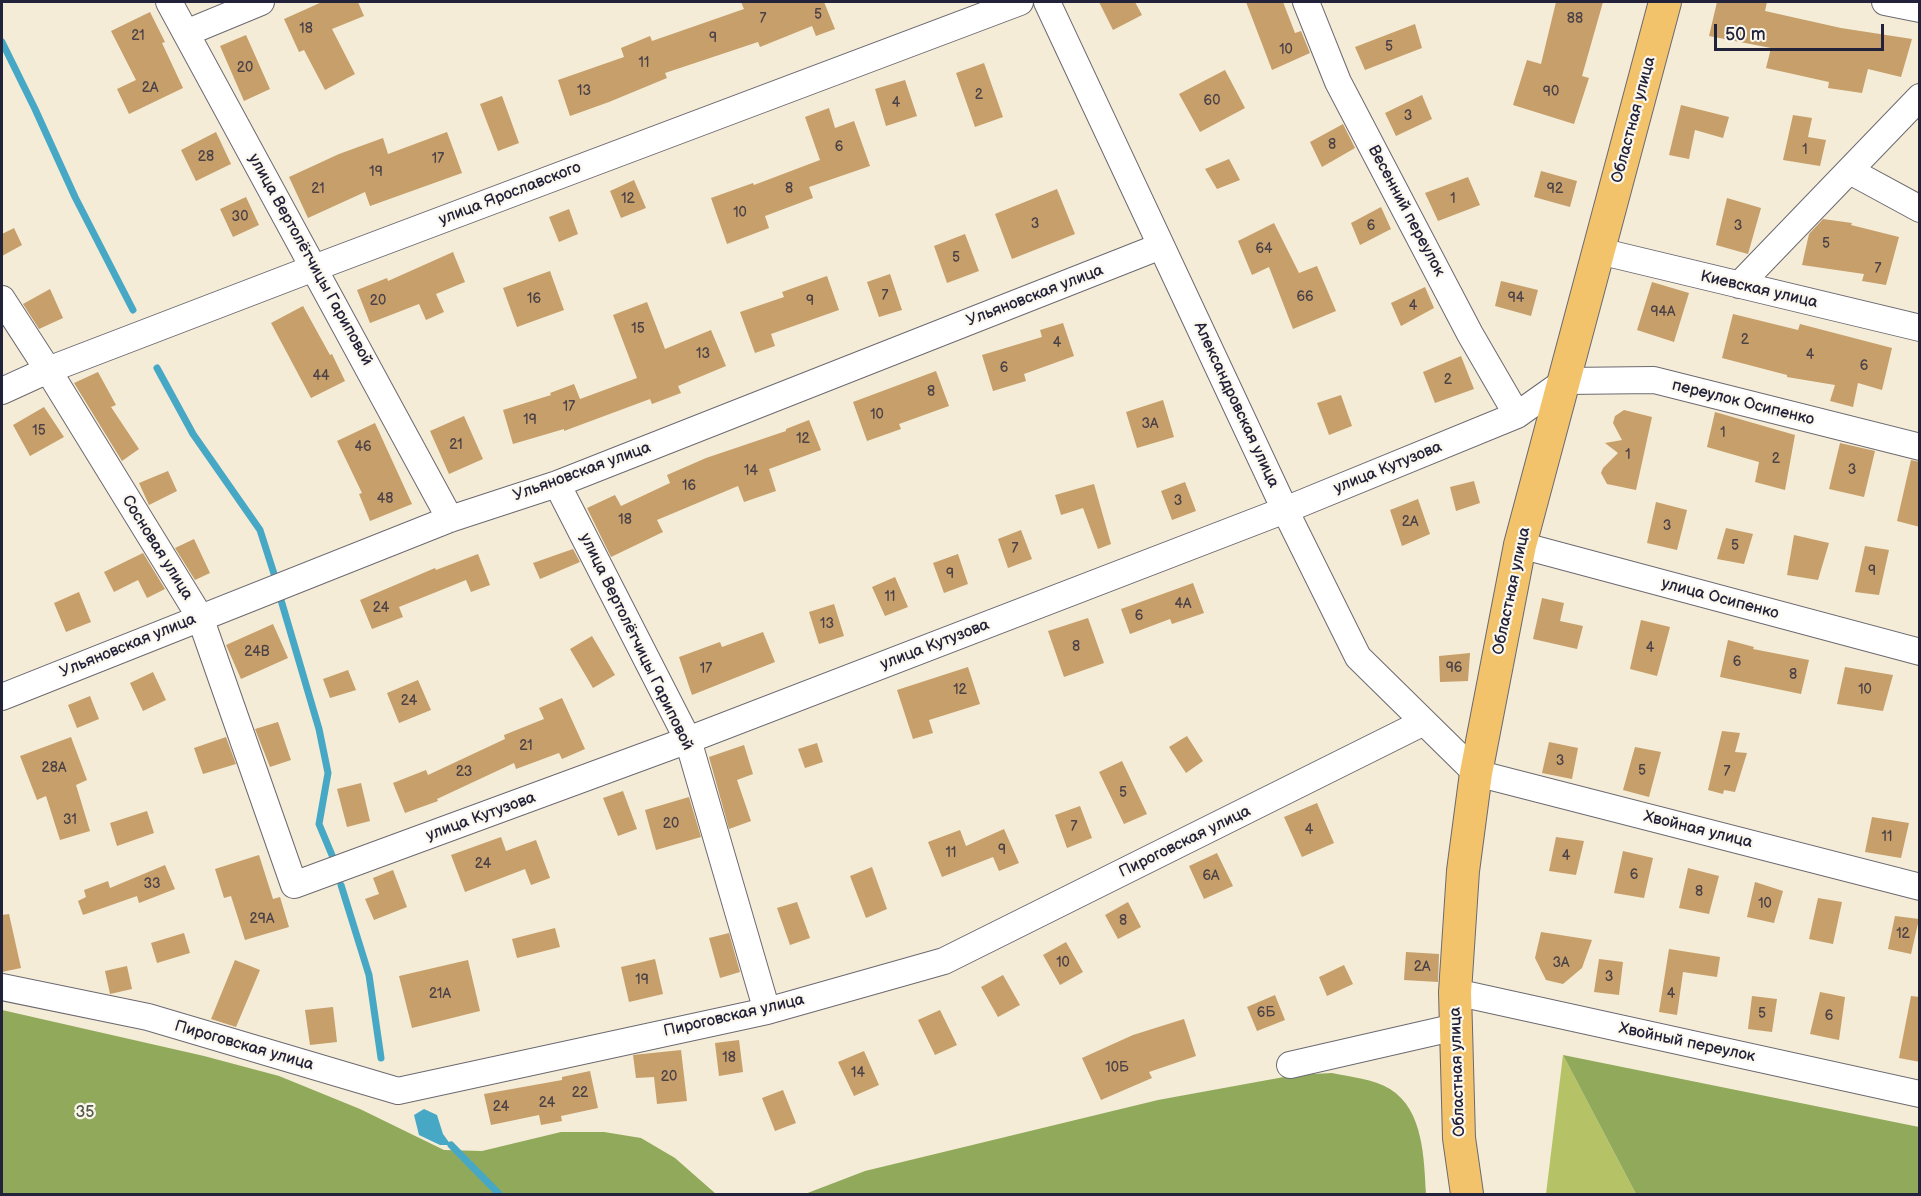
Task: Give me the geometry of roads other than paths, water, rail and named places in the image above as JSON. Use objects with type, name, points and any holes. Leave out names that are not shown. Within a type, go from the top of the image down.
[{"type":"main road","name":"Областная улица","points":[[1467,1194],[1459,1138],[1455,992],[1464,871],[1476,773],[1520,545],[1665,2]]},
{"type":"street","name":"улица Вертолётчицы Гариповой","points":[[169,2],[450,519]]},
{"type":"street","points":[[186,33],[261,2]]},
{"type":"street","name":"улица Ярославского","points":[[2,391],[48,370],[314,268],[1020,2]]},
{"type":"street","name":"Александровская улица","points":[[1047,2],[1285,510],[1358,657],[1476,773]]},
{"type":"street","name":"Весенний переулок","points":[[1306,2],[1338,82],[1470,334],[1517,415]]},
{"type":"street","points":[[1885,2],[1920,9]]},
{"type":"street","points":[[1739,285],[1920,97]]},
{"type":"street","points":[[1850,171],[1920,208]]},
{"type":"street","name":"Ульяновская улица","points":[[2,697],[450,519],[557,484],[1161,246]]},
{"type":"street","name":"Киевская улица","points":[[1599,251],[1920,328]]},
{"type":"street","name":"Сосновая улица","points":[[2,299],[200,617],[294,885]]},
{"type":"street","name":"переулок Осипенко","points":[[1564,381],[1654,380],[1920,447]]},
{"type":"street","name":"улица Кутузова","points":[[294,885],[688,740],[1285,510],[1517,415],[1564,381]]},
{"type":"street","name":"улица Вертолётчицы Гариповой","points":[[557,484],[688,740],[767,1011]]},
{"type":"street","name":"улица Осипенко","points":[[1520,545],[1920,652]]},
{"type":"street","name":"Пироговская улица","points":[[2,987],[148,1017],[398,1091],[767,1011],[944,961],[1424,722]]},
{"type":"street","name":"Хвойная улица","points":[[1476,773],[1920,887]]},
{"type":"street","name":"Хвойный переулок","points":[[1455,992],[1920,1094]]},
{"type":"street","points":[[1290,1065],[1456,1028]]},
{"type":"water","points":[[424,1109],[437,1115],[443,1134],[451,1145],[440,1145],[419,1135],[414,1115]]},
{"type":"waterway","points":[[2,42],[75,197],[133,310]]},
{"type":"waterway","points":[[157,368],[193,434],[260,530],[276,580]]},
{"type":"waterway","points":[[281,600],[319,729],[328,773],[319,824],[334,860]]},
{"type":"waterway","points":[[341,885],[369,975],[381,1058]]},
{"type":"waterway","points":[[451,1145],[499,1194]]},
{"type":"park label","name":"35","points":[[85,1113]]}]
